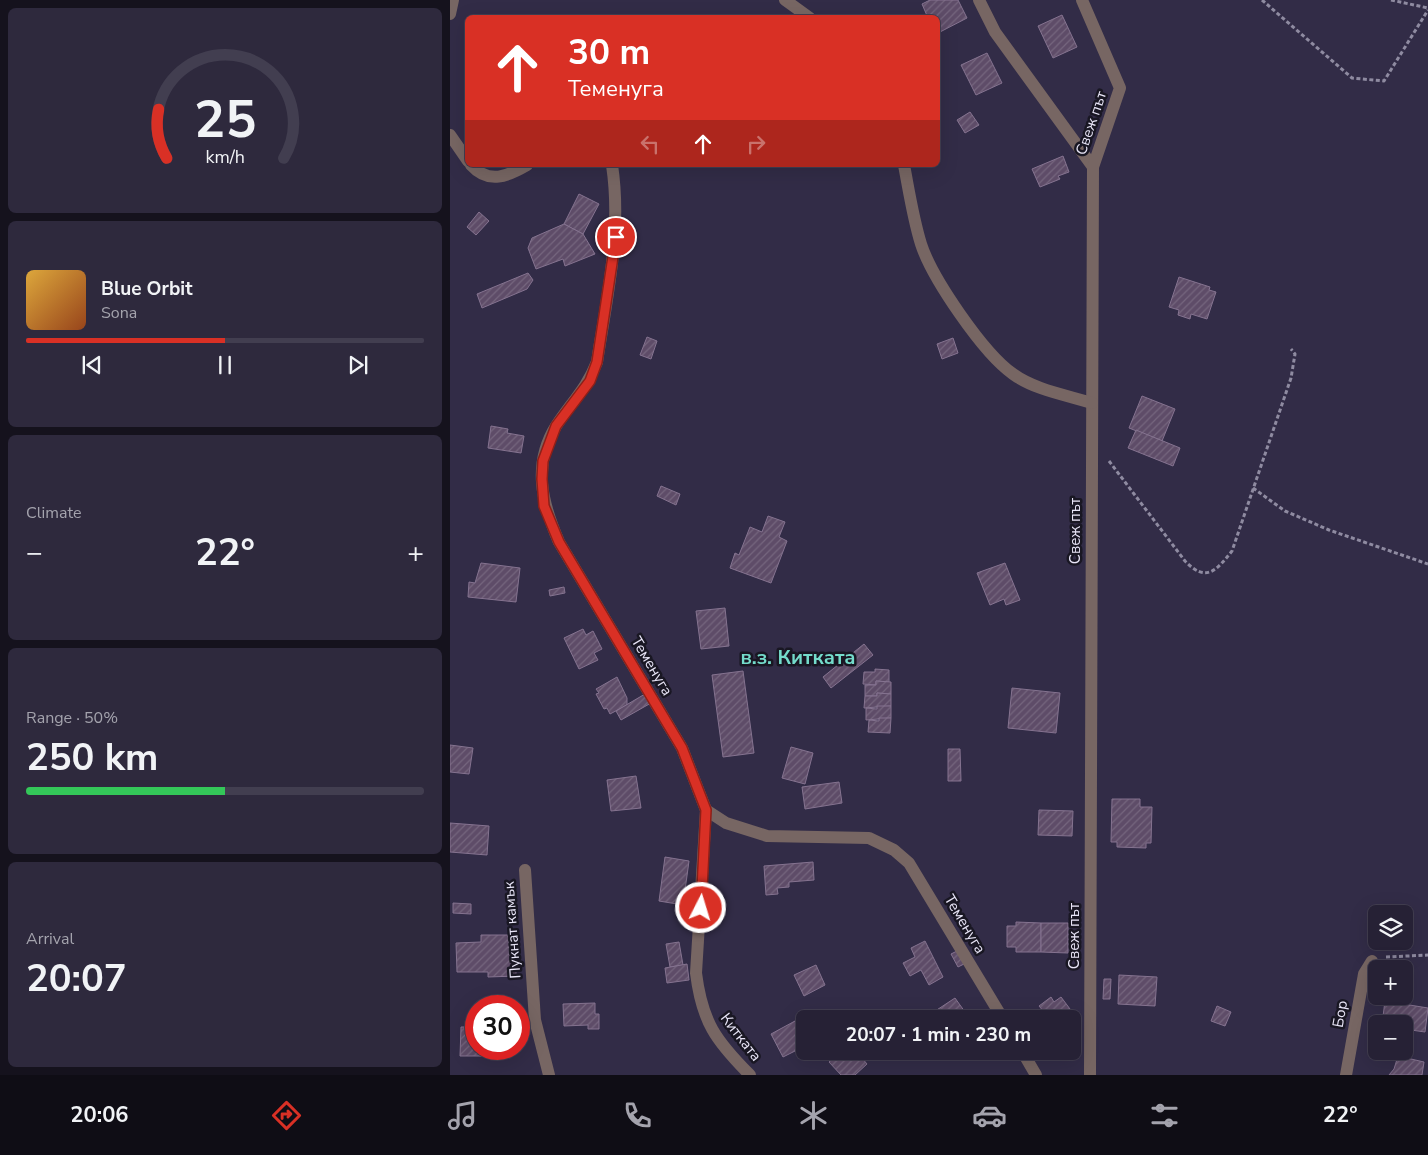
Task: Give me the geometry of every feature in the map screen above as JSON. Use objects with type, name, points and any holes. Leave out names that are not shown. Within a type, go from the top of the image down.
[{"type":"street","points":[[450,14],[453,0]]},
{"type":"street","points":[[784,0],[806,15]]},
{"type":"street","points":[[979,0],[995,32],[1094,167]]},
{"type":"street","name":"Свеж път","points":[[1082,0],[1120,88],[1094,167],[1090,1075]]},
{"type":"street","points":[[450,135],[465,158]]},
{"type":"street","points":[[474,167],[486,175],[497,177],[509,176],[524,167]]},
{"type":"street","name":"Теменуга","points":[[612,167],[616,192],[616,237],[597,362],[590,381],[556,426],[548,445],[542,479],[544,506],[559,542],[682,748],[706,810],[726,823],[767,836],[869,838],[894,850],[909,863],[998,1010]]},
{"type":"street","points":[[904,167],[921,244],[932,270],[978,338],[1012,374],[1030,384],[1092,403]]},
{"type":"street","name":"Китката","points":[[706,810],[696,973],[699,998],[710,1029],[731,1056],[750,1075]]},
{"type":"street","name":"Пукнат камък","points":[[525,870],[535,1020],[549,1075]]},
{"type":"street","name":"Бор","points":[[1346,1075],[1364,974],[1368,968]]},
{"type":"street","points":[[1027,1060],[1036,1075]]},
{"type":"path","points":[[1262,0],[1352,78],[1384,81],[1428,9],[1391,0]]},
{"type":"path","points":[[1092,450],[1114,466],[1195,572],[1205,573],[1216,570],[1232,551],[1291,378],[1295,354],[1291,348]]},
{"type":"path","points":[[1253,488],[1285,511],[1329,530],[1428,564]]},
{"type":"path","points":[[1375,960],[1388,956],[1428,955]]},
{"type":"building","points":[[930,0],[958,0],[967,18],[940,32],[940,15],[927,15],[922,4]]},
{"type":"building","points":[[1062,15],[1077,47],[1053,58],[1038,26]]},
{"type":"building","points":[[987,53],[1002,83],[976,95],[961,65]]},
{"type":"building","points":[[970,112],[979,125],[965,133],[957,120]]},
{"type":"building","points":[[1063,156],[1069,172],[1058,176],[1060,179],[1040,187],[1032,169]]},
{"type":"building","points":[[579,194],[599,204],[583,234],[564,224]]},
{"type":"building","points":[[479,212],[489,221],[476,235],[467,227]]},
{"type":"building","points":[[564,224],[583,234],[595,254],[565,266],[563,259],[536,269],[528,248],[532,238]]},
{"type":"building","points":[[528,273],[533,280],[527,289],[482,308],[477,294]]},
{"type":"building","points":[[1179,277],[1210,287],[1209,290],[1216,292],[1207,319],[1191,314],[1190,319],[1178,315],[1179,310],[1169,307]]},
{"type":"building","points":[[647,337],[657,341],[651,359],[640,355]]},
{"type":"building","points":[[953,338],[958,353],[942,359],[937,344]]},
{"type":"building","points":[[1142,396],[1175,409],[1162,441],[1129,428]]},
{"type":"building","points":[[491,426],[508,429],[507,433],[524,436],[521,453],[488,448]]},
{"type":"building","points":[[1136,430],[1180,448],[1173,466],[1128,448]]},
{"type":"building","points":[[661,486],[680,494],[676,505],[657,496]]},
{"type":"building","points":[[768,516],[785,522],[779,537],[787,541],[771,583],[730,568],[735,553],[739,555],[750,527],[762,532]]},
{"type":"building","points":[[481,563],[520,568],[516,602],[468,597],[469,582],[475,583]]},
{"type":"building","points":[[1005,563],[1020,600],[1006,605],[1004,599],[990,605],[977,573]]},
{"type":"building","points":[[564,587],[565,593],[550,596],[549,590]]},
{"type":"building","points":[[725,608],[729,646],[701,649],[696,611]]},
{"type":"building","points":[[583,629],[586,635],[593,631],[602,649],[594,653],[598,660],[579,669],[564,638]]},
{"type":"building","points":[[864,644],[873,655],[831,688],[823,677]]},
{"type":"building","points":[[875,669],[889,670],[889,682],[876,681],[876,685],[863,684],[864,672],[875,672]]},
{"type":"building","points":[[743,671],[754,753],[723,757],[712,675]]},
{"type":"building","points":[[617,677],[627,698],[627,705],[610,714],[607,708],[604,709],[596,694],[599,693],[596,689]]},
{"type":"building","points":[[876,681],[891,682],[891,694],[877,693],[877,696],[865,696],[865,685],[876,685]]},
{"type":"building","points":[[1012,688],[1060,693],[1056,733],[1008,728]]},
{"type":"building","points":[[877,693],[891,694],[891,706],[864,708],[865,696],[877,696]]},
{"type":"building","points":[[645,694],[651,703],[621,720],[616,711]]},
{"type":"building","points":[[877,706],[891,706],[891,718],[866,720],[866,708],[877,709]]},
{"type":"building","points":[[879,718],[891,718],[890,733],[868,732],[869,720],[879,721]]},
{"type":"building","points":[[450,745],[473,748],[469,774],[450,772]]},
{"type":"building","points":[[791,747],[813,753],[805,784],[782,778]]},
{"type":"building","points":[[948,749],[960,749],[961,781],[948,781]]},
{"type":"building","points":[[636,776],[641,808],[611,811],[607,780]]},
{"type":"building","points":[[839,782],[842,803],[805,809],[802,787]]},
{"type":"building","points":[[1112,799],[1140,799],[1140,807],[1152,807],[1151,843],[1146,843],[1146,848],[1117,847],[1117,842],[1111,842]]},
{"type":"building","points":[[1039,810],[1073,811],[1072,836],[1038,835]]},
{"type":"building","points":[[450,823],[489,826],[487,855],[450,852]]},
{"type":"building","points":[[665,857],[689,861],[683,905],[659,901]]},
{"type":"building","points":[[813,862],[814,880],[789,882],[789,887],[777,888],[778,894],[766,895],[764,866]]},
{"type":"building","points":[[453,903],[471,904],[471,914],[453,913]]},
{"type":"building","points":[[1016,922],[1041,923],[1041,952],[1016,952],[1016,947],[1007,947],[1007,926],[1016,926]]},
{"type":"building","points":[[1041,923],[1068,923],[1068,953],[1041,952]]},
{"type":"building","points":[[481,935],[508,935],[509,955],[516,955],[516,976],[488,977],[488,972],[457,972],[456,943],[481,942]]},
{"type":"building","points":[[925,941],[943,977],[929,985],[921,970],[910,976],[903,963],[915,957],[911,948]]},
{"type":"building","points":[[679,942],[683,965],[670,967],[666,944]]},
{"type":"building","points":[[957,951],[964,964],[958,967],[951,954]]},
{"type":"building","points":[[687,964],[689,980],[667,983],[665,968]]},
{"type":"building","points":[[816,965],[825,985],[804,996],[794,975]]},
{"type":"building","points":[[1119,975],[1157,977],[1155,1006],[1118,1004]]},
{"type":"building","points":[[1104,979],[1111,979],[1110,999],[1103,999]]},
{"type":"building","points":[[1051,997],[1054,1002],[1061,997],[1071,1010],[1042,1010],[1039,1006]]},
{"type":"building","points":[[955,998],[964,1010],[937,1010]]},
{"type":"building","points":[[595,1003],[595,1014],[599,1014],[599,1029],[588,1029],[588,1025],[564,1026],[563,1004]]},
{"type":"building","points":[[1384,1005],[1410,1005],[1428,1008],[1425,1032],[1413,1030],[1413,1015],[1383,1015]]},
{"type":"building","points":[[1217,1006],[1231,1012],[1225,1026],[1211,1021]]},
{"type":"building","points":[[795,1021],[796,1050],[783,1057],[771,1034]]},
{"type":"building","points":[[461,1027],[465,1027],[465,1056],[460,1056]]},
{"type":"building","points":[[1413,1059],[1424,1062],[1422,1075],[1389,1075],[1394,1069],[1397,1060]]},
{"type":"building","points":[[831,1060],[864,1060],[867,1064],[855,1075],[841,1075],[829,1062]]},
{"type":"district","name":"в.з. Китката","points":[[798,657]]},
{"type":"route","points":[[616,237],[597,362],[590,381],[556,426],[548,445],[543,461],[544,506],[559,542],[682,748],[693,773],[706,810],[701,908]]}]
